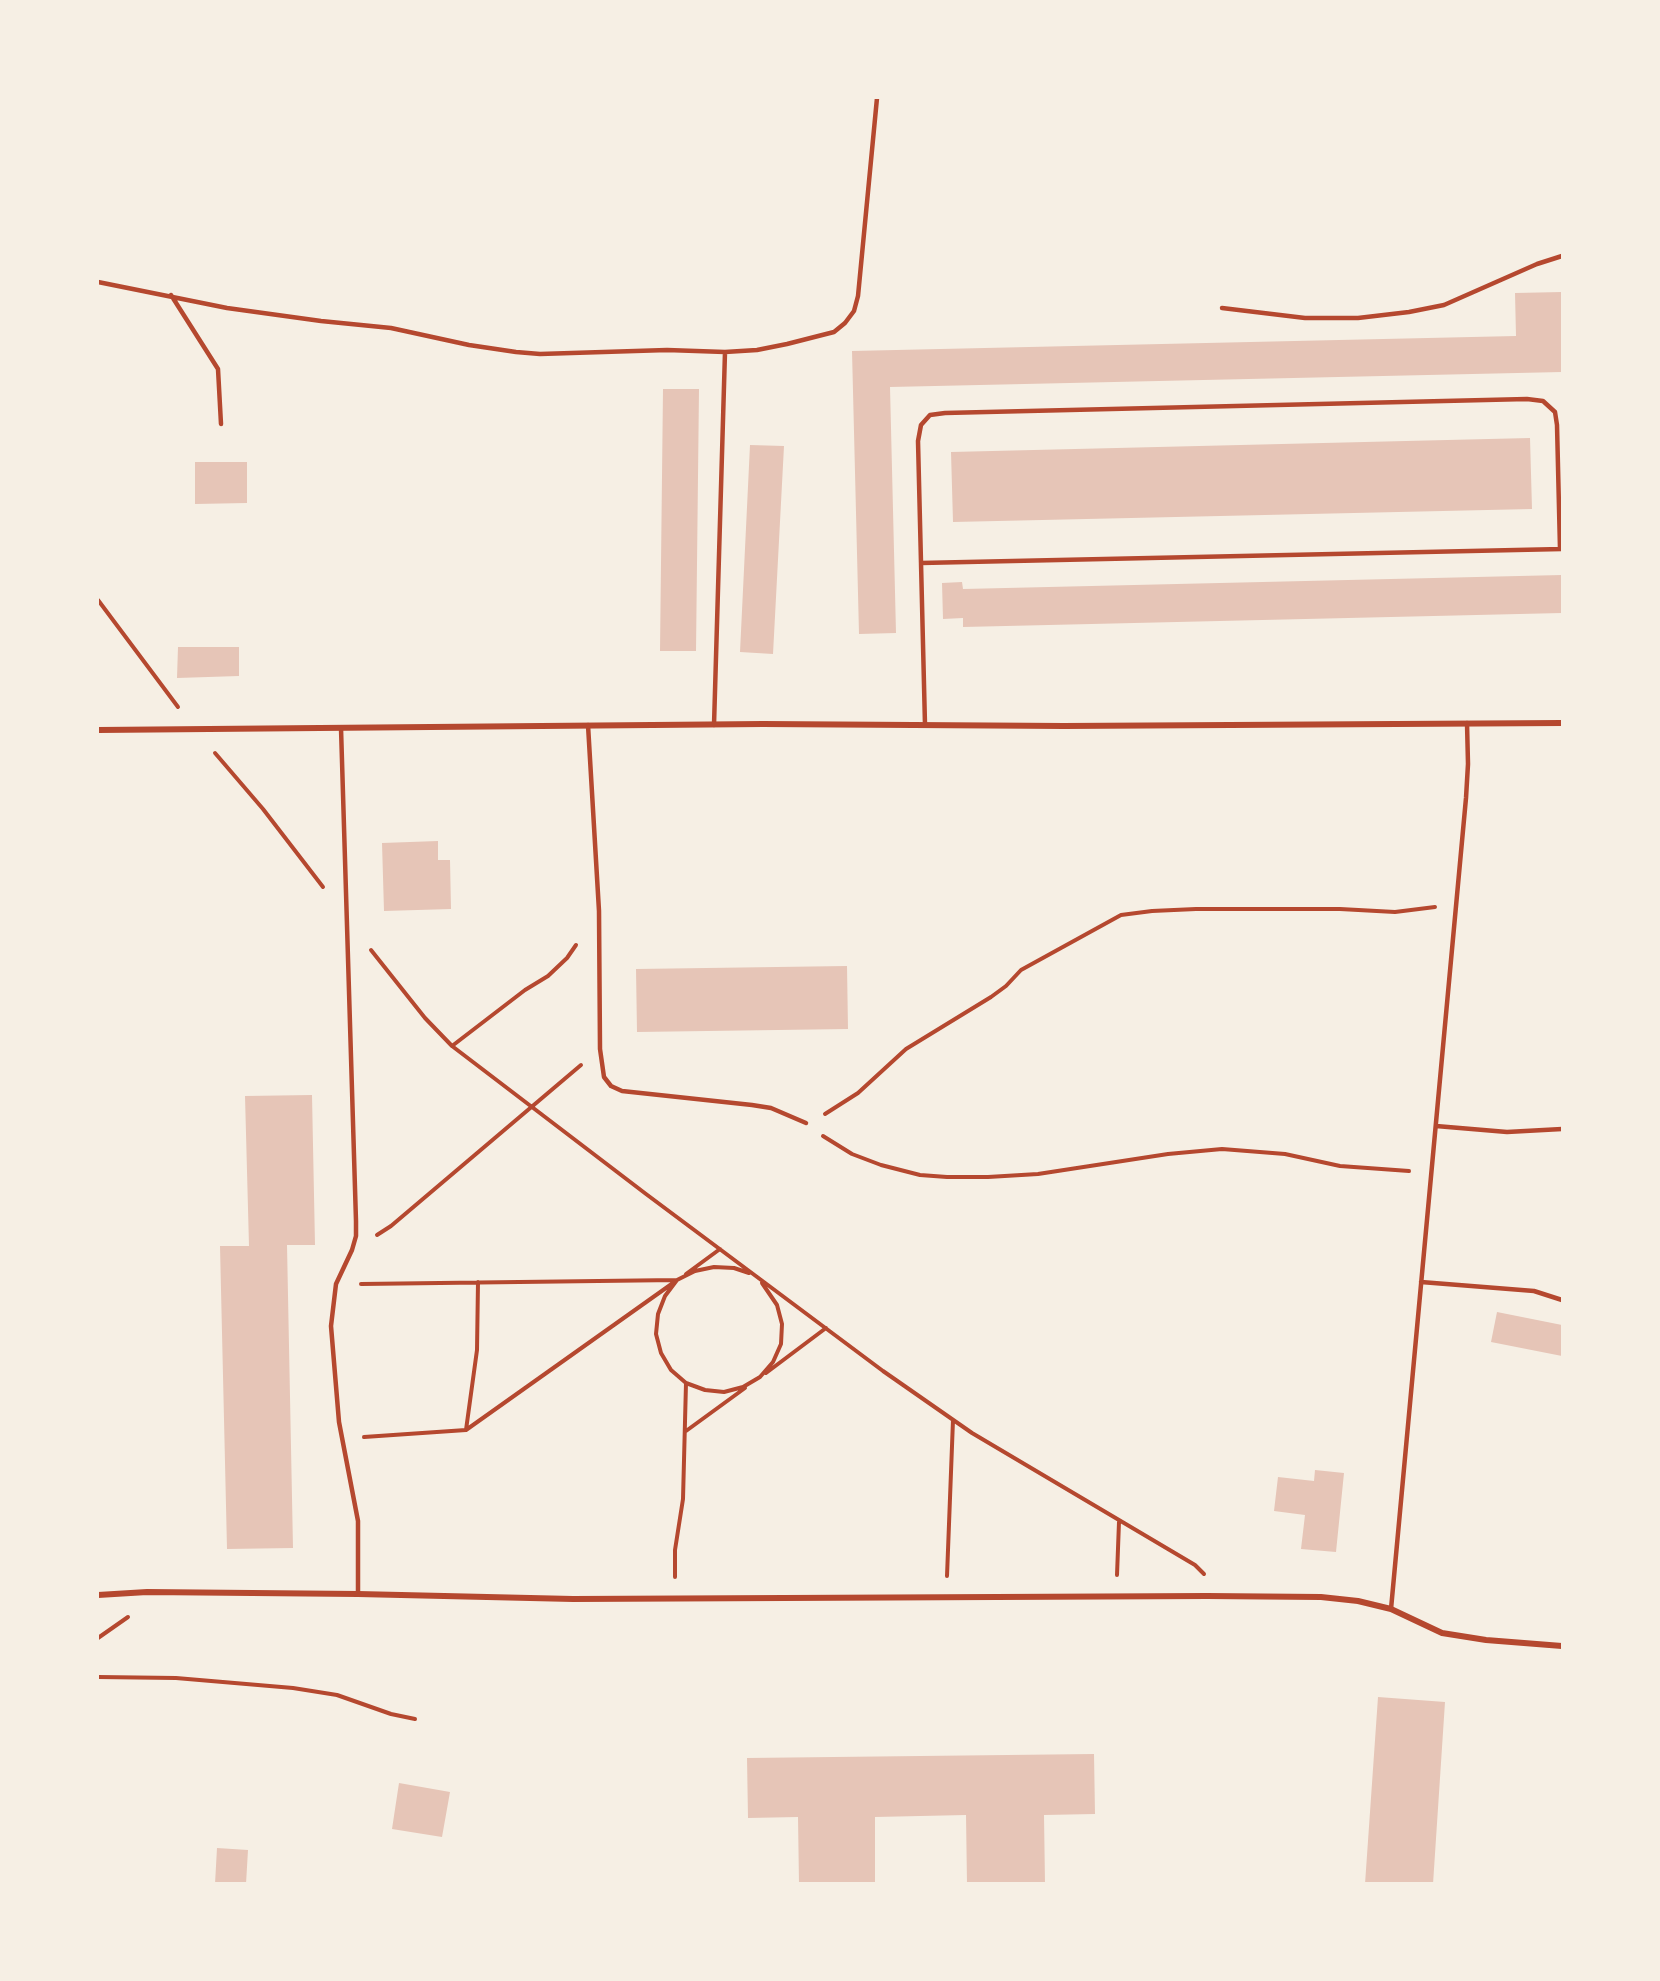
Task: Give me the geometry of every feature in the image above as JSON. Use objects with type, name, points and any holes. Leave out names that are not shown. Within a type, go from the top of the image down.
[{"type":"street","points":[[98,730],[588,725],[1563,723]]},
{"type":"street","points":[[98,1595],[147,1592],[573,1599],[1321,1597],[1358,1601],[1391,1609],[1442,1633],[1486,1640],[1563,1646]]},
{"type":"lane","points":[[98,282],[227,308],[391,328],[469,345],[516,352],[578,354],[668,350],[725,352],[757,350],[826,334],[834,332],[845,323],[854,311],[858,296],[877,98]]},
{"type":"lane","points":[[1222,308],[1305,318],[1358,318],[1408,312],[1444,305],[1537,264],[1563,256]]},
{"type":"lane","points":[[171,295],[218,369],[221,424]]},
{"type":"lane","points":[[714,725],[725,352]]},
{"type":"lane","points":[[921,563],[1561,549],[1555,412],[1543,401],[1503,400],[930,415],[921,425],[918,441],[921,563],[925,725]]},
{"type":"lane","points":[[1391,1609],[1468,764],[1467,723]]},
{"type":"lane","points":[[588,725],[596,839],[600,1049],[604,1077],[611,1086],[622,1091],[771,1108],[806,1123]]},
{"type":"lane","points":[[340,728],[356,1236],[336,1284],[331,1326],[339,1422],[358,1521],[358,1594]]},
{"type":"lane","points":[[1436,1126],[1507,1132],[1563,1129]]},
{"type":"lane","points":[[1421,1282],[1534,1291],[1563,1300]]},
{"type":"path","points":[[98,600],[194,729],[263,809],[395,982],[452,1046],[753,1274],[953,1420],[1203,1572],[1207,1579],[1207,1596]]},
{"type":"path","points":[[1431,1172],[1340,1166],[1274,1153],[1222,1149],[1168,1154],[1038,1174],[988,1177],[920,1175],[902,1172],[865,1159],[832,1142],[806,1123],[858,1093],[906,1049],[991,997],[1006,986],[1021,970],[1121,915],[1152,910],[1196,909],[1340,909],[1395,912],[1426,909],[1456,902]]},
{"type":"path","points":[[452,1046],[525,990],[548,976],[567,958],[587,933],[599,927]]},
{"type":"path","points":[[356,1236],[372,1236],[391,1226],[600,1049]]},
{"type":"path","points":[[343,1439],[466,1430],[720,1249]]},
{"type":"path","points":[[336,1284],[677,1280],[695,1271],[714,1267],[734,1268],[753,1274],[767,1288],[777,1305],[782,1324],[781,1344],[773,1362],[760,1377],[743,1387],[724,1392],[705,1390],[686,1383],[671,1370],[661,1353],[656,1334],[658,1314],[677,1280]]},
{"type":"path","points":[[466,1430],[477,1350],[478,1282]]},
{"type":"path","points":[[685,1432],[826,1328]]},
{"type":"path","points":[[675,1598],[675,1550],[683,1499],[686,1383]]},
{"type":"path","points":[[946,1598],[953,1420]]},
{"type":"path","points":[[1117,1596],[1119,1521]]},
{"type":"path","points":[[98,1677],[176,1678],[293,1688],[337,1695],[391,1714],[415,1719]]},
{"type":"building","points":[[1562,292],[1562,372],[890,387],[896,633],[859,634],[852,351],[1516,336],[1515,293]]},
{"type":"building","points":[[663,389],[699,389],[696,651],[660,651]]},
{"type":"building","points":[[1530,438],[1532,509],[953,522],[951,452]]},
{"type":"building","points":[[750,445],[784,446],[773,654],[740,652]]},
{"type":"building","points":[[195,462],[247,462],[247,503],[195,504]]},
{"type":"building","points":[[1562,575],[1562,613],[963,627],[963,618],[943,619],[942,583],[962,582],[963,589]]},
{"type":"building","points":[[178,647],[239,647],[239,676],[177,678]]},
{"type":"building","points":[[438,841],[438,860],[450,860],[451,909],[384,911],[382,843]]},
{"type":"building","points":[[847,966],[848,1029],[637,1032],[636,969]]},
{"type":"building","points":[[312,1095],[315,1245],[287,1245],[293,1548],[227,1549],[220,1246],[249,1246],[245,1096]]},
{"type":"building","points":[[1497,1312],[1562,1325],[1562,1356],[1491,1342]]},
{"type":"building","points":[[1315,1470],[1344,1473],[1336,1552],[1301,1549],[1305,1515],[1274,1511],[1278,1477],[1314,1481]]},
{"type":"building","points":[[1378,1697],[1445,1702],[1433,1884],[1365,1884]]},
{"type":"building","points":[[1094,1754],[1095,1814],[1044,1815],[1045,1884],[967,1884],[966,1815],[875,1817],[875,1884],[799,1884],[798,1817],[748,1818],[747,1758]]},
{"type":"building","points":[[399,1783],[450,1792],[442,1837],[392,1829]]},
{"type":"building","points":[[217,1848],[248,1850],[246,1884],[215,1884]]}]
